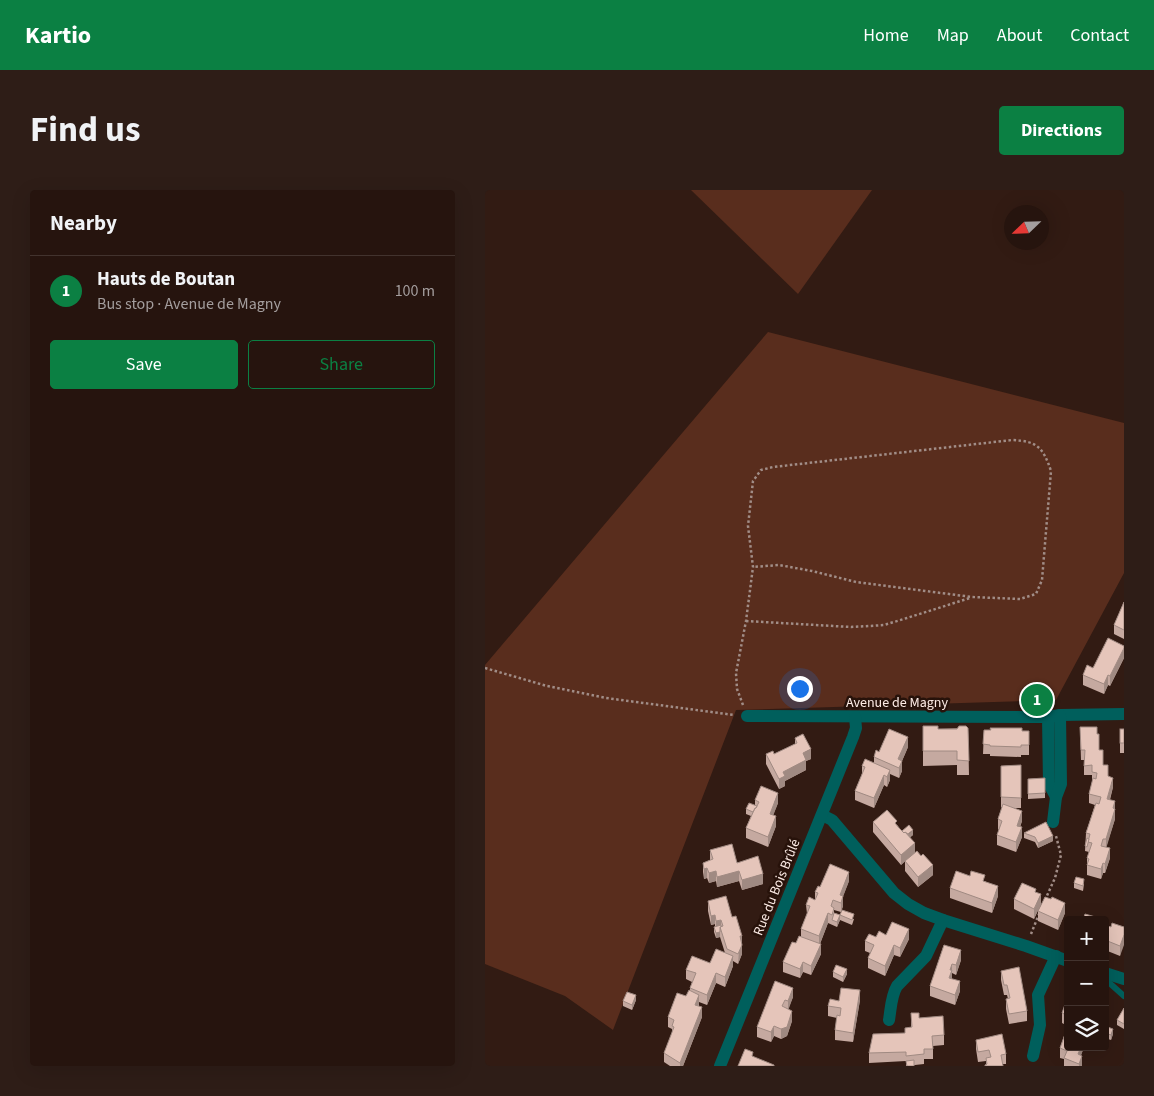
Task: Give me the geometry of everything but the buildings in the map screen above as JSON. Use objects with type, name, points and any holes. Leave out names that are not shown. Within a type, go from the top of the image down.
[{"type":"street","name":"Avenue de Magny","points":[[747,716],[1054,716],[1124,711]]},
{"type":"street","points":[[1053,822],[1056,797],[1049,784],[1054,716]]},
{"type":"street","name":"Rue du Bois Brûlé","points":[[720,1066],[856,728],[855,717]]},
{"type":"street","points":[[822,815],[832,820],[894,893],[908,904],[924,913],[943,920],[1062,959],[1038,995],[1040,1025],[1033,1056]]},
{"type":"street","points":[[889,1020],[892,999],[897,986],[926,956],[943,920]]},
{"type":"street","points":[[1109,974],[1124,979]]},
{"type":"lane","points":[[1109,983],[1124,996]]},
{"type":"path","points":[[485,668],[547,686],[606,698],[747,716],[737,688],[736,673],[747,620],[753,568],[747,526],[753,481],[761,470],[773,467],[1012,440],[1035,444],[1048,461],[1051,471],[1042,580],[1036,594],[1020,599],[972,597],[856,582],[779,565],[753,568]]},
{"type":"path","points":[[747,620],[851,627],[884,625],[972,597]]},
{"type":"path","points":[[1044,903],[1055,878],[1061,855],[1053,822]]},
{"type":"path","points":[[1026,946],[1040,912]]},
{"type":"shaded area","points":[[691,190],[872,190],[798,294]]},
{"type":"shaded area","points":[[768,332],[1124,423],[1124,573],[1056,700],[736,710],[613,1030],[565,996],[485,964],[485,665]]},
{"type":"place","name":"Hauts de Boutan","points":[[1037,700]]}]
